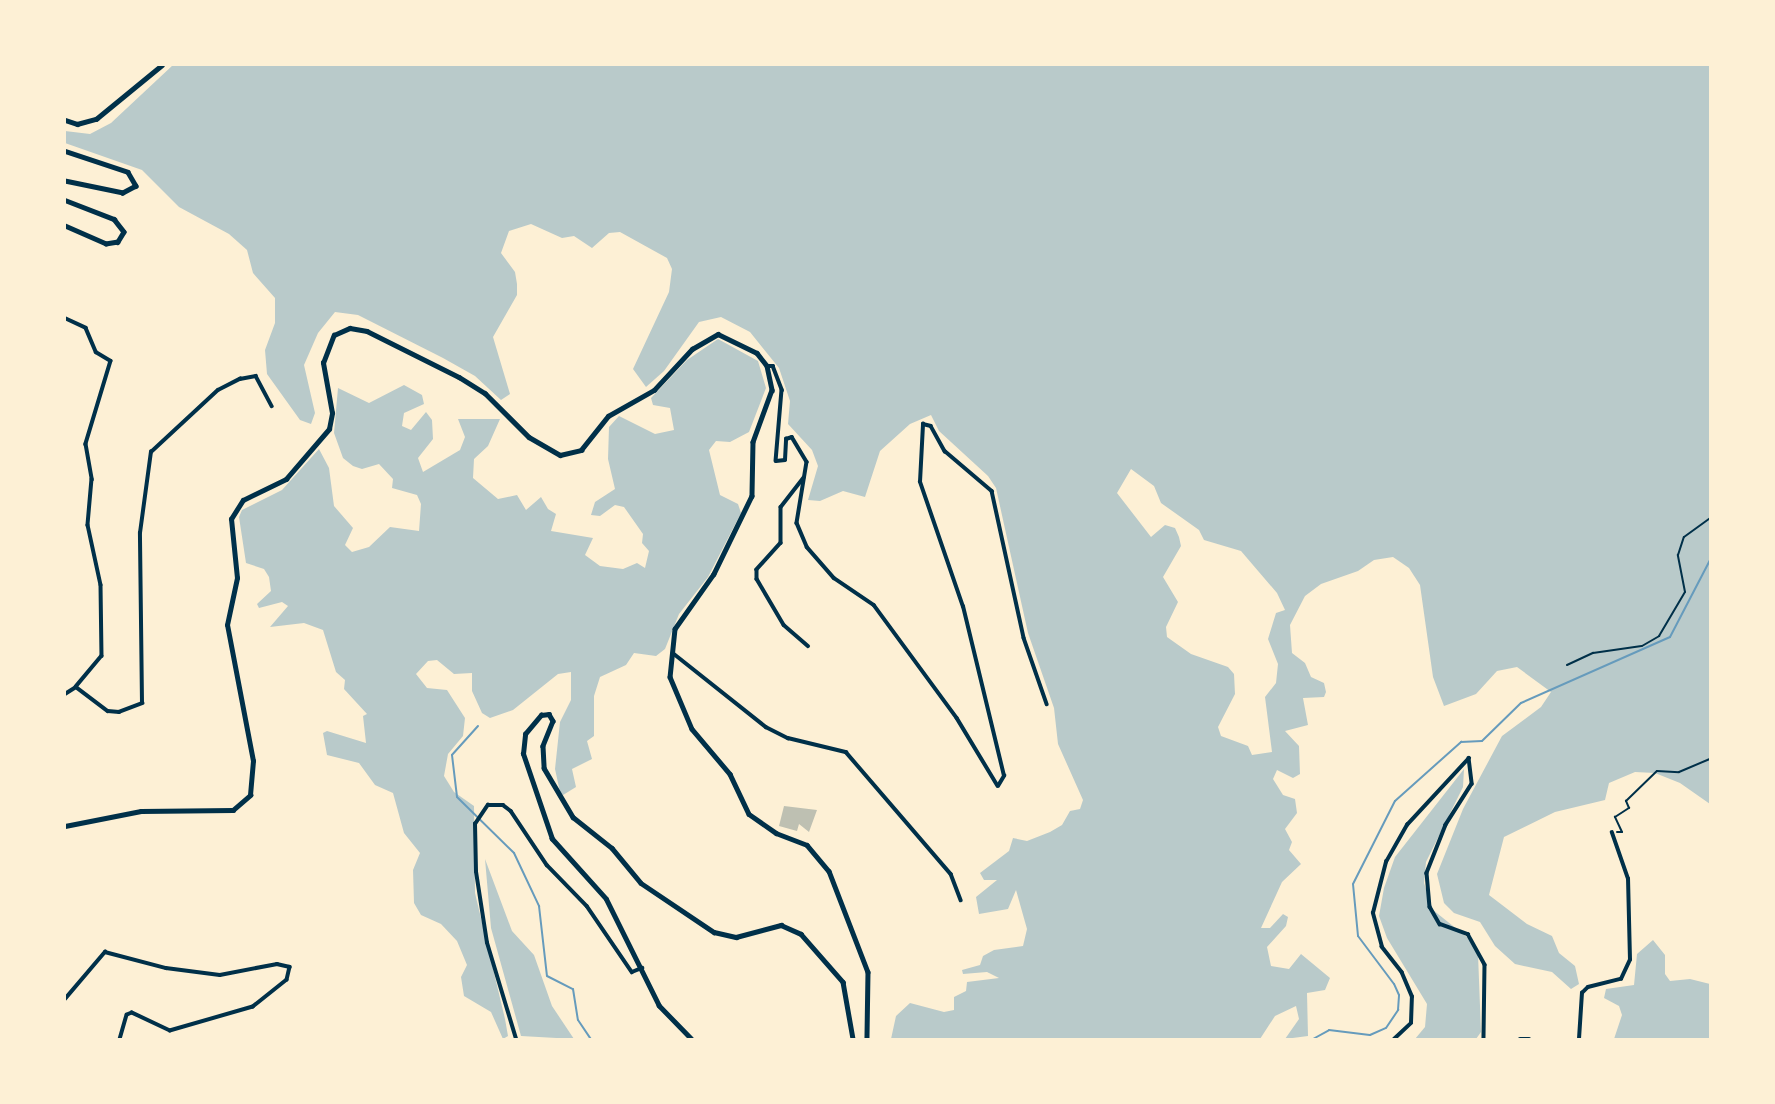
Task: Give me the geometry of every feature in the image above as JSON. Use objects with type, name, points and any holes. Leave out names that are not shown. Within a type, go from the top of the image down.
[{"type":"street","points":[[65,120],[78,124],[96,118],[162,65]]},
{"type":"street","points":[[65,151],[128,172],[136,186],[123,193],[65,181]]},
{"type":"street","points":[[65,200],[114,219],[124,232],[118,242],[106,244],[65,226]]},
{"type":"street","points":[[65,318],[86,328],[96,352],[111,361],[86,444],[92,478],[88,525],[102,585],[102,656],[76,687],[65,694]]},
{"type":"street","points":[[65,826],[141,811],[233,810],[250,795],[253,761],[227,625],[237,578],[231,519],[243,500],[286,479],[329,429],[332,413],[323,363],[334,335],[351,328],[367,331],[459,377],[485,393],[529,437],[560,455],[581,450],[608,416],[654,390],[692,349],[712,336],[757,353],[767,366],[772,390],[753,442],[752,496],[714,574],[675,629],[670,677],[677,699],[701,743],[730,774],[750,814],[776,832],[807,845],[829,871],[868,972],[867,1039]]},
{"type":"street","points":[[767,366],[773,366],[782,390],[776,461],[785,460],[786,439],[792,437],[807,462],[797,523],[807,547],[834,578],[874,605],[1002,785],[1004,776],[963,607],[920,482],[920,430],[923,424],[931,426],[945,450],[992,491],[1024,638],[1047,704]]},
{"type":"street","points":[[76,687],[108,711],[135,709],[142,703],[140,533],[151,453],[218,390],[240,379],[256,376],[272,406]]},
{"type":"street","points":[[806,477],[781,507],[781,543],[757,570],[757,579],[784,625],[808,646]]},
{"type":"street","points":[[671,651],[766,727],[788,738],[846,752],[951,874],[961,900]]},
{"type":"street","points":[[691,1039],[659,1006],[606,899],[552,839],[523,754],[525,734],[541,715],[549,714],[553,721],[543,746],[546,775],[573,817],[612,848],[641,883],[714,932],[736,937],[781,925],[801,934],[843,982],[853,1039]]},
{"type":"street","points":[[1394,1039],[1412,1023],[1412,997],[1402,973],[1381,947],[1373,913],[1386,862],[1407,825],[1460,763],[1469,758],[1472,785],[1446,825],[1427,873],[1430,907],[1440,924],[1468,933],[1485,965],[1485,1039]]},
{"type":"street","points":[[516,1039],[487,943],[476,873],[474,824],[480,811],[496,803],[511,811],[547,864],[587,906],[632,972],[642,968]]},
{"type":"street","points":[[1579,1039],[1582,993],[1588,987],[1621,979],[1630,960],[1628,879],[1612,833]]},
{"type":"street","points":[[65,999],[105,952],[166,968],[220,975],[277,964],[290,967],[287,980],[253,1007],[170,1031],[132,1013],[127,1015],[120,1039]]},
{"type":"street","points":[[1520,1039],[1529,1039]]},
{"type":"path","points":[[1567,665],[1593,653],[1642,646],[1659,636],[1685,592],[1678,555],[1684,537],[1710,518]]},
{"type":"path","points":[[1612,833],[1622,832],[1615,817],[1629,808],[1626,800],[1657,771],[1679,772],[1710,760]]},
{"type":"shaded area","points":[[173,65],[1710,65],[1710,804],[1680,783],[1655,773],[1635,772],[1609,783],[1605,800],[1555,812],[1504,837],[1489,895],[1527,924],[1552,936],[1559,953],[1575,966],[1579,984],[1571,989],[1552,972],[1515,964],[1495,946],[1480,922],[1454,913],[1444,903],[1437,874],[1463,809],[1502,736],[1541,707],[1551,692],[1517,667],[1497,671],[1476,694],[1444,706],[1433,677],[1420,585],[1409,568],[1393,557],[1374,560],[1358,571],[1321,584],[1305,596],[1290,625],[1292,653],[1305,663],[1311,677],[1324,683],[1326,692],[1324,697],[1303,698],[1308,725],[1285,731],[1299,746],[1300,774],[1293,778],[1277,770],[1273,779],[1283,795],[1295,799],[1297,813],[1285,829],[1292,842],[1289,850],[1301,864],[1282,882],[1261,928],[1270,928],[1283,914],[1288,917],[1286,926],[1267,947],[1271,966],[1289,969],[1301,954],[1330,978],[1325,990],[1307,993],[1308,1036],[1285,1039],[1299,1019],[1296,1006],[1275,1016],[1260,1039],[891,1039],[896,1016],[910,1003],[944,1012],[954,1010],[954,997],[966,991],[967,982],[999,978],[987,972],[963,974],[962,970],[980,965],[983,956],[994,950],[1023,946],[1027,929],[1016,890],[1008,909],[979,914],[976,897],[997,880],[984,880],[980,873],[1009,851],[1013,838],[1027,841],[1050,832],[1062,825],[1070,811],[1080,809],[1083,800],[1058,744],[1054,708],[1028,633],[996,488],[988,476],[939,431],[931,415],[910,424],[880,451],[865,497],[843,491],[820,501],[808,500],[818,466],[812,450],[788,424],[790,401],[779,368],[750,332],[721,317],[699,322],[664,371],[646,387],[633,369],[669,292],[672,269],[667,258],[620,232],[609,233],[592,248],[574,236],[562,238],[531,224],[509,231],[501,253],[515,272],[517,284],[517,295],[493,337],[510,394],[501,400],[475,376],[443,358],[358,315],[335,312],[318,333],[304,365],[315,413],[311,424],[300,420],[267,374],[265,350],[275,323],[275,298],[253,273],[247,250],[229,234],[179,207],[142,170],[65,143],[65,131],[90,134],[111,123]],"holes":[[[1131,469],[1154,486],[1161,503],[1199,530],[1204,540],[1241,551],[1277,593],[1285,610],[1276,613],[1268,639],[1278,664],[1276,683],[1265,697],[1272,752],[1252,755],[1248,746],[1221,736],[1218,727],[1235,694],[1234,674],[1228,667],[1191,654],[1167,637],[1166,627],[1178,602],[1163,577],[1181,546],[1179,537],[1175,528],[1165,525],[1151,537],[1117,493]]]},
{"type":"shaded area","points":[[718,339],[758,361],[766,388],[749,432],[730,442],[716,441],[709,450],[720,495],[738,504],[741,513],[708,577],[679,614],[665,649],[656,656],[634,653],[626,665],[600,677],[594,696],[594,736],[587,741],[592,759],[572,769],[576,787],[563,795],[555,769],[560,722],[571,700],[571,672],[558,674],[513,710],[490,718],[482,713],[472,691],[472,673],[454,674],[437,660],[428,661],[416,674],[427,688],[447,690],[465,718],[463,736],[448,754],[444,776],[454,792],[474,806],[475,893],[505,1019],[508,1036],[503,1039],[491,1012],[464,996],[461,977],[467,965],[457,941],[441,924],[421,915],[414,903],[413,870],[420,853],[404,833],[393,793],[375,785],[359,763],[327,755],[323,733],[327,731],[366,743],[363,716],[367,714],[344,689],[345,680],[336,672],[323,630],[304,623],[270,627],[288,606],[282,602],[259,608],[257,604],[271,591],[269,577],[264,569],[246,563],[239,517],[242,510],[282,490],[319,449],[329,468],[334,506],[353,528],[345,545],[352,552],[369,547],[390,527],[419,531],[421,504],[417,495],[392,488],[393,479],[379,464],[362,469],[353,466],[343,458],[334,433],[338,388],[369,403],[404,385],[422,395],[424,404],[404,413],[402,426],[411,430],[426,412],[432,420],[433,439],[418,458],[423,472],[460,450],[465,437],[458,419],[500,419],[488,446],[474,459],[473,478],[498,499],[517,495],[526,510],[541,497],[548,509],[556,514],[551,531],[593,538],[585,555],[600,566],[623,569],[637,563],[645,568],[649,551],[642,543],[643,534],[624,507],[615,505],[600,516],[591,515],[595,502],[615,489],[608,459],[609,427],[619,416],[655,434],[674,430],[670,408],[653,405],[651,398],[687,360]]},
{"type":"shaded area","points":[[1464,769],[1463,787],[1426,862],[1424,883],[1433,910],[1468,938],[1478,954],[1481,1032],[1476,1039],[1415,1039],[1425,1027],[1427,1004],[1387,938],[1379,916],[1384,888],[1395,857]]},
{"type":"shaded area","points":[[485,859],[512,931],[534,955],[552,1006],[574,1039],[521,1036],[491,928]]},
{"type":"shaded area","points":[[1653,940],[1665,955],[1665,974],[1670,981],[1690,979],[1710,984],[1710,1039],[1614,1039],[1622,1015],[1619,1006],[1604,998],[1606,989],[1634,985],[1637,954]]},
{"type":"building","points":[[784,806],[817,810],[809,832],[799,824],[797,831],[779,826]]},
{"type":"waterway","points":[[1313,1039],[1329,1030],[1370,1035],[1386,1028],[1398,1010],[1399,995],[1394,984],[1358,936],[1353,884],[1395,801],[1461,742],[1482,741],[1521,703],[1670,637],[1710,560]]},
{"type":"waterway","points":[[478,726],[452,755],[457,797],[514,853],[539,906],[547,976],[573,989],[578,1020],[591,1039]]}]
